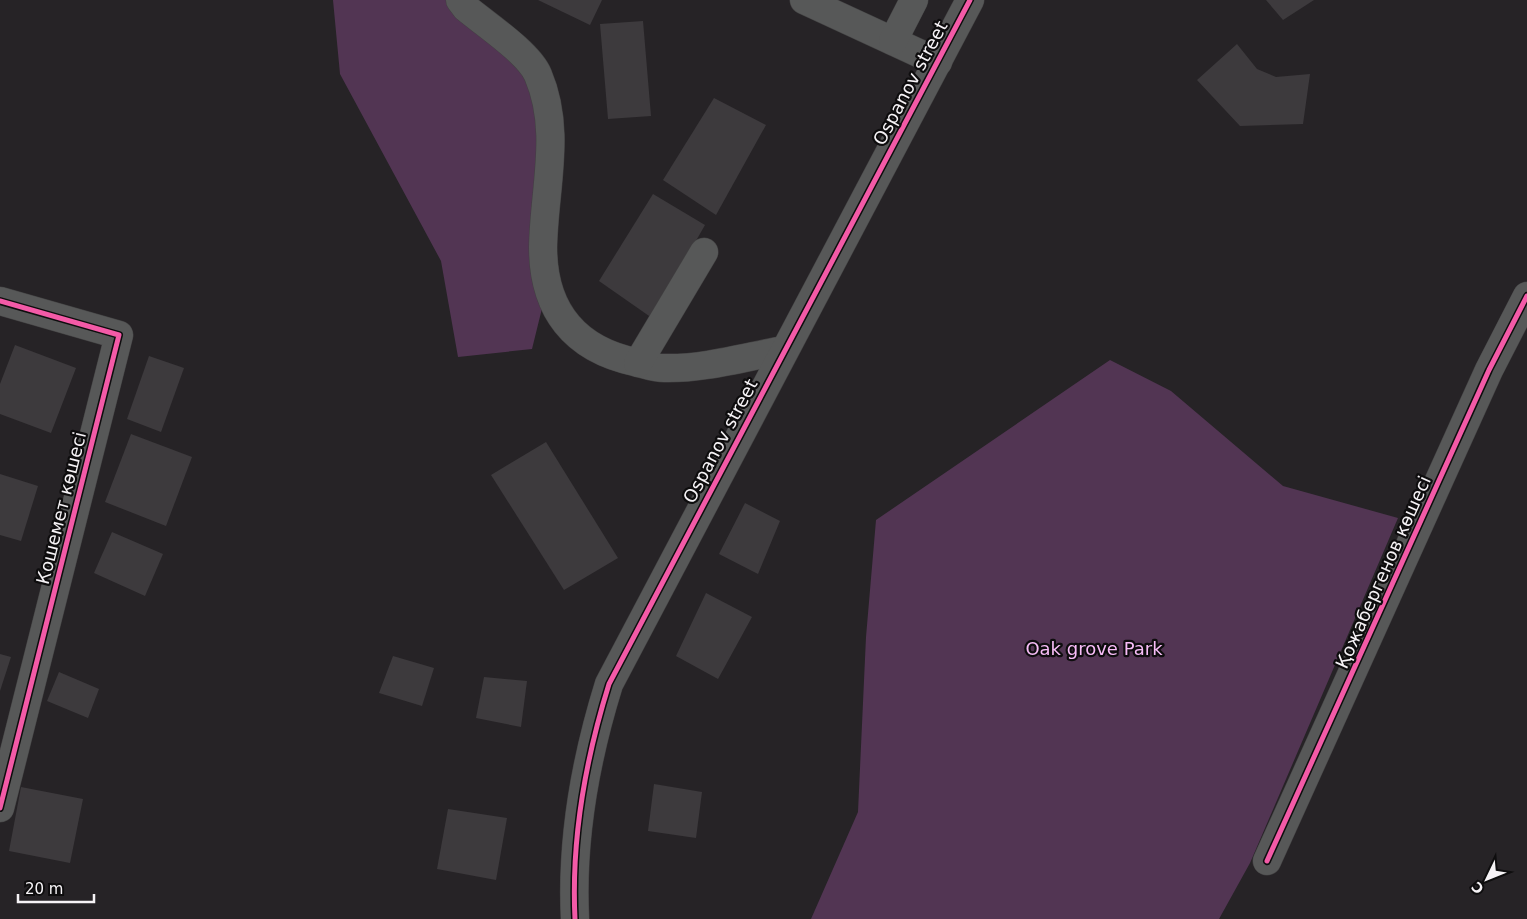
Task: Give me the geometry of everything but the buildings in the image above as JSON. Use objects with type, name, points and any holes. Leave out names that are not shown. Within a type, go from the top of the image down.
[{"type":"street","points":[[460,0],[466,8],[519,51],[537,73],[543,91],[551,131],[550,172],[543,247],[548,284],[559,315],[581,341],[614,358],[663,368],[688,367],[784,350]]},
{"type":"street","points":[[804,0],[938,62]]},
{"type":"street","points":[[893,41],[914,0]]},
{"type":"street","name":"Ospanov street","points":[[575,919],[573,887],[578,817],[593,737],[609,684],[970,0]]},
{"type":"street","points":[[638,363],[704,252]]},
{"type":"street","name":"Қожабергенов көшесі","points":[[1267,861],[1489,370],[1527,296]]},
{"type":"street","name":"Кошемет көшесі","points":[[0,301],[119,335],[0,808]]},
{"type":"green space","points":[[333,0],[471,0],[546,100],[548,284],[532,349],[458,357],[441,261],[340,74]]},
{"type":"green space","name":"Oak grove Park","points":[[1110,360],[1171,391],[1283,486],[1398,518],[1250,863],[1219,919],[811,919],[858,812],[866,637],[876,520]]},
{"type":"cycle path","points":[[575,919],[575,859],[582,800],[593,742],[609,684],[970,0]]},
{"type":"cycle path","points":[[1267,861],[1489,370],[1527,296]]},
{"type":"cycle path","points":[[0,301],[119,335],[0,808]]}]
